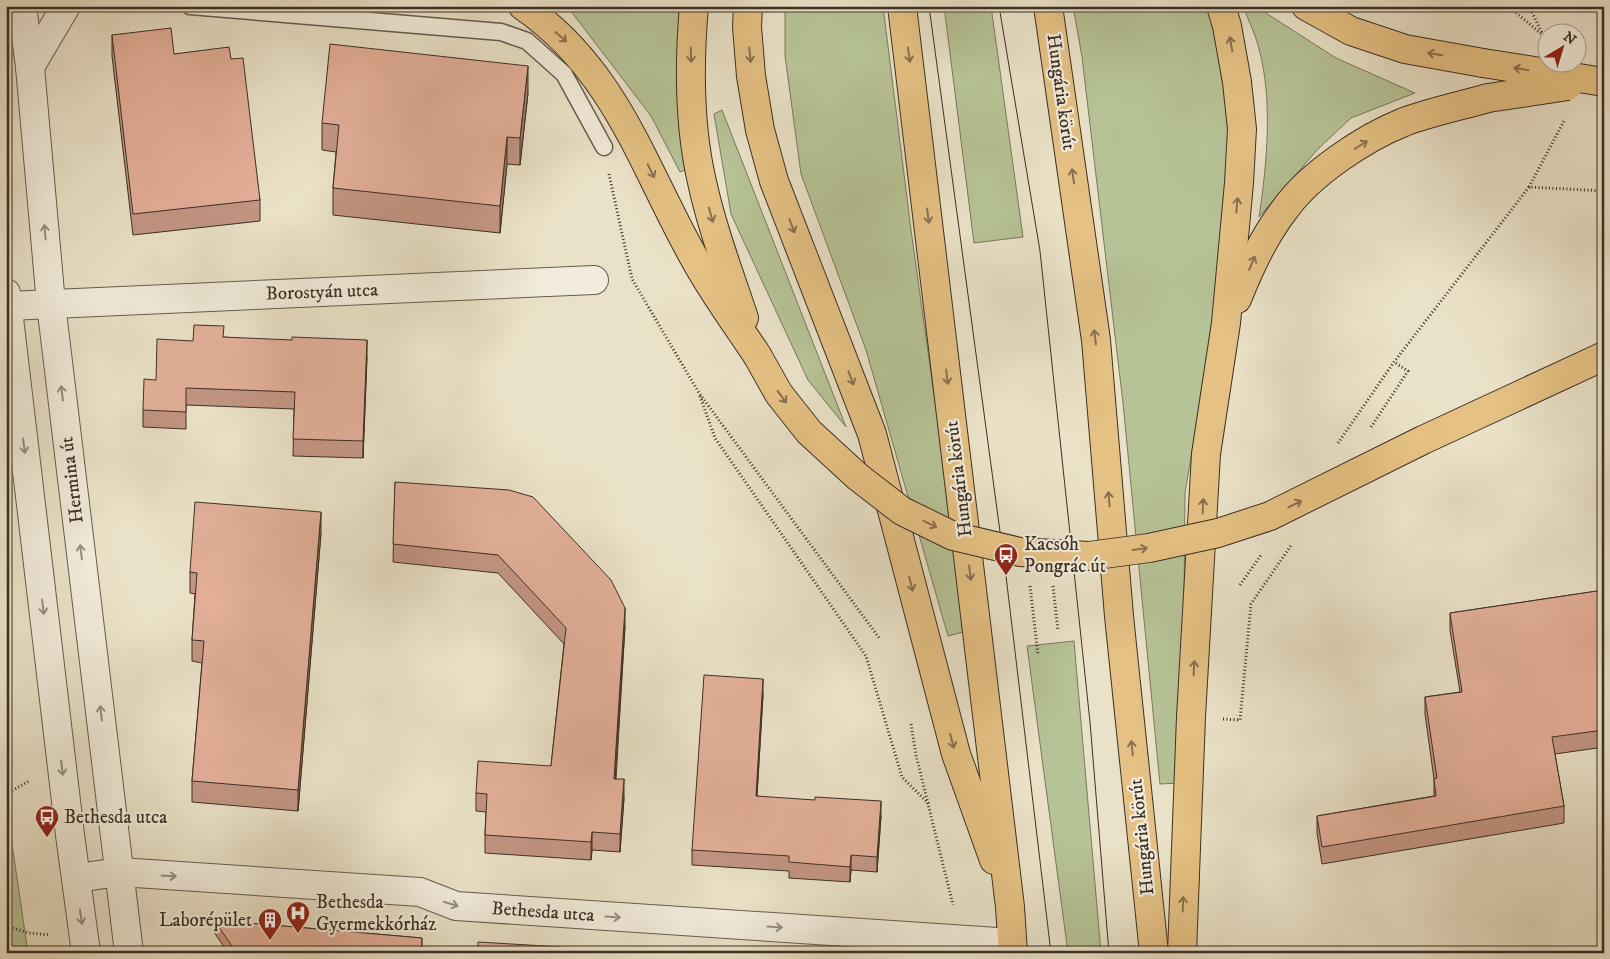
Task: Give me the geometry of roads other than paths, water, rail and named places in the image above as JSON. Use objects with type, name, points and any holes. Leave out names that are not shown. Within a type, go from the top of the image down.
[{"type":"main road","points":[[523,6],[575,50],[604,88],[635,139],[697,263],[780,394],[809,432],[858,477],[902,511],[953,536],[1020,552],[1088,556],[1158,546],[1218,533],[1270,516],[1423,440],[1604,356]]},
{"type":"main road","points":[[694,6],[691,46],[693,102],[702,182],[720,246],[756,355]]},
{"type":"main road","points":[[748,6],[747,27],[751,76],[760,130],[774,181],[872,434],[956,754],[1010,907]]},
{"type":"main road","name":"Hungária körút","points":[[902,6],[1010,907],[1013,948]]},
{"type":"main road","name":"Hungária körút","points":[[1048,6],[1096,340],[1119,616],[1154,953]]},
{"type":"main road","points":[[1182,953],[1191,717],[1206,454],[1226,323],[1242,129],[1237,82],[1227,26],[1221,6]]},
{"type":"main road","points":[[1306,6],[1351,31],[1405,49],[1604,82]]},
{"type":"main road","points":[[1226,323],[1257,252],[1285,207],[1315,177],[1362,144],[1403,123],[1488,98],[1532,90],[1604,82]]},
{"type":"street","name":"Hermina út","points":[[22,6],[30,67],[51,304],[129,953]]},
{"type":"street","points":[[30,67],[66,6]]},
{"type":"street","name":"Borostyán utca","points":[[7,299],[51,304],[594,280]]},
{"type":"street","points":[[7,299],[86,953]]},
{"type":"street","name":"Bethesda utca","points":[[76,878],[120,872],[420,892],[456,906],[961,940],[1013,948]]},
{"type":"lane","points":[[190,6],[501,32],[527,41],[564,74],[604,147]]},
{"type":"tram line","points":[[929,6],[1006,576],[1051,953]]},
{"type":"tram line","points":[[999,6],[1040,251],[1090,722],[1109,953]]},
{"type":"place","name":"Kacsóh Pongrác út","points":[[1006,576]]},
{"type":"place","name":"Bethesda utca","points":[[47,838]]},
{"type":"place","name":"Bethesda Gyermekkórház","points":[[298,934]]},
{"type":"place","name":"Laborépület","points":[[270,941]]}]
